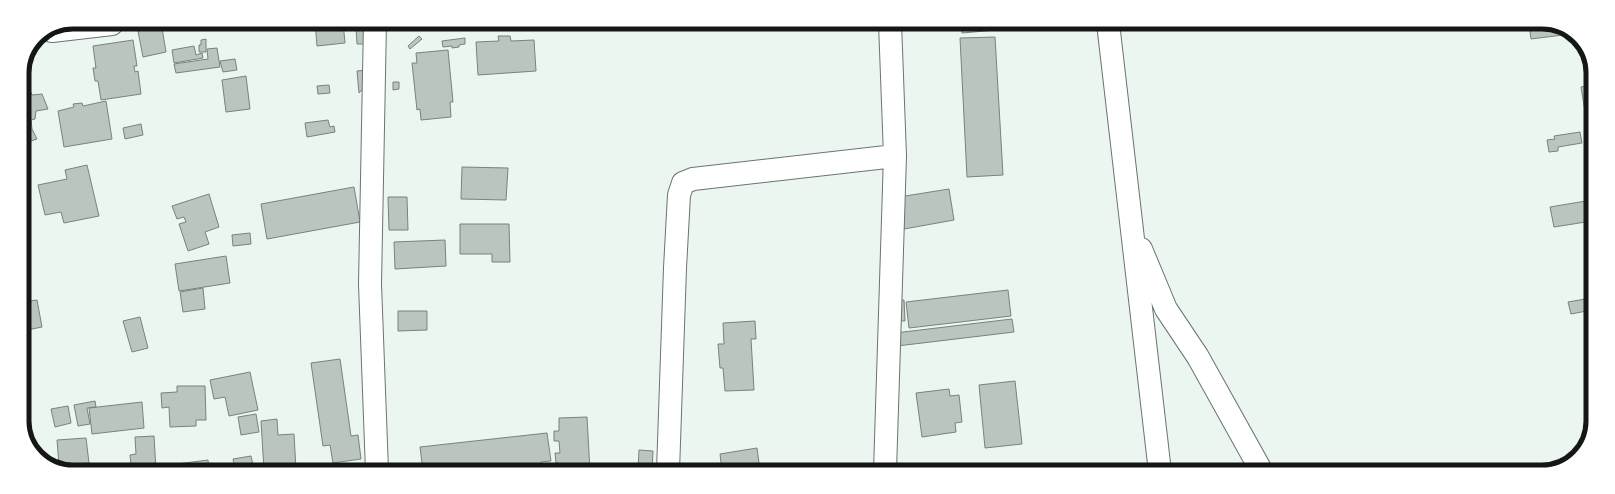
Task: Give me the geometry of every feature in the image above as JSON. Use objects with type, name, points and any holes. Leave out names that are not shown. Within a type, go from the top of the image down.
[{"type":"street","points":[[375,29],[370,284],[377,465]]},
{"type":"street","points":[[885,465],[895,156],[890,29]]},
{"type":"street","points":[[1109,29],[1159,465]]},
{"type":"street","points":[[668,465],[675,268],[679,195],[683,183],[693,179],[895,156]]},
{"type":"street","points":[[1131,226],[1166,309],[1198,357],[1258,465]]},
{"type":"building","points":[[138,29],[162,29],[166,52],[143,57]]},
{"type":"building","points":[[316,29],[344,29],[345,43],[317,46]]},
{"type":"building","points":[[356,29],[367,29],[368,44],[357,44]]},
{"type":"building","points":[[962,29],[996,30],[962,33]]},
{"type":"building","points":[[1530,29],[1554,30],[1563,35],[1531,39]]},
{"type":"building","points":[[419,36],[422,39],[410,49],[408,46]]},
{"type":"building","points":[[498,36],[510,36],[511,41],[534,40],[536,71],[478,75],[476,42],[499,41]]},
{"type":"building","points":[[995,37],[1003,175],[967,177],[960,38]]},
{"type":"building","points":[[465,38],[465,44],[459,45],[459,47],[443,47],[442,41]]},
{"type":"building","points":[[206,39],[206,52],[199,52],[201,40]]},
{"type":"building","points":[[133,40],[137,66],[134,66],[135,72],[138,71],[141,94],[101,100],[98,81],[95,81],[93,68],[96,68],[93,46]]},
{"type":"building","points":[[194,46],[196,55],[202,53],[203,58],[174,63],[172,50]]},
{"type":"building","points":[[217,48],[220,67],[176,73],[174,64],[208,59],[207,49]]},
{"type":"building","points":[[448,50],[453,102],[450,102],[451,117],[421,120],[420,109],[417,110],[412,63],[417,63],[416,53]]},
{"type":"building","points":[[235,59],[237,70],[223,72],[220,61]]},
{"type":"building","points":[[368,70],[369,82],[359,93],[357,71]]},
{"type":"building","points":[[246,76],[250,109],[226,112],[222,80]]},
{"type":"building","points":[[393,82],[399,82],[399,89],[393,90]]},
{"type":"building","points":[[329,85],[330,93],[318,94],[317,86]]},
{"type":"building","points":[[1586,86],[1586,118],[1581,87]]},
{"type":"building","points":[[29,88],[32,95],[42,94],[48,109],[36,111],[35,119],[31,120],[32,129],[37,139],[29,142]]},
{"type":"building","points":[[106,101],[112,139],[64,147],[58,111],[74,107],[73,104],[82,103],[83,106]]},
{"type":"building","points":[[328,120],[330,127],[334,126],[335,132],[307,137],[305,123]]},
{"type":"building","points":[[141,124],[143,135],[125,139],[123,128]]},
{"type":"building","points":[[1580,132],[1582,143],[1558,147],[1558,151],[1549,152],[1547,140],[1555,139],[1554,136]]},
{"type":"building","points":[[87,165],[99,216],[64,223],[61,212],[45,215],[38,185],[67,179],[65,170]]},
{"type":"building","points":[[462,167],[508,168],[506,200],[461,199]]},
{"type":"building","points":[[354,187],[360,222],[267,239],[261,204]]},
{"type":"building","points":[[949,189],[954,220],[904,229],[899,197]]},
{"type":"building","points":[[209,194],[219,227],[205,232],[209,244],[188,251],[179,224],[186,222],[184,217],[177,219],[172,206]]},
{"type":"building","points":[[388,197],[407,197],[408,230],[389,230]]},
{"type":"building","points":[[1586,201],[1586,222],[1554,227],[1550,207]]},
{"type":"building","points":[[460,224],[509,224],[510,262],[492,262],[492,254],[460,254]]},
{"type":"building","points":[[250,233],[251,244],[233,246],[232,235]]},
{"type":"building","points":[[445,240],[446,266],[395,269],[394,242]]},
{"type":"building","points":[[226,256],[230,283],[179,291],[175,264]]},
{"type":"building","points":[[203,288],[205,309],[183,312],[180,292]]},
{"type":"building","points":[[1008,290],[1011,316],[909,328],[906,302]]},
{"type":"building","points":[[1586,299],[1586,311],[1571,314],[1568,302]]},
{"type":"building","points":[[37,300],[42,327],[29,330],[29,301]]},
{"type":"building","points":[[904,300],[905,321],[896,321],[894,301]]},
{"type":"building","points":[[398,311],[427,311],[427,330],[398,331]]},
{"type":"building","points":[[140,317],[148,348],[132,352],[123,321]]},
{"type":"building","points":[[1012,319],[1014,332],[897,346],[895,333]]},
{"type":"building","points":[[755,321],[756,339],[751,339],[754,390],[725,391],[723,368],[720,368],[718,344],[724,344],[723,323]]},
{"type":"building","points":[[340,359],[351,436],[358,435],[361,459],[333,463],[330,445],[323,446],[311,363]]},
{"type":"building","points":[[250,372],[258,410],[229,416],[225,397],[214,399],[210,380]]},
{"type":"building","points":[[1015,381],[1022,444],[985,448],[979,385]]},
{"type":"building","points":[[177,386],[205,386],[206,420],[196,420],[196,426],[170,427],[169,407],[162,408],[161,393],[177,392]]},
{"type":"building","points":[[949,389],[950,396],[959,395],[962,422],[955,423],[956,432],[922,437],[916,393]]},
{"type":"building","points":[[95,401],[96,407],[87,408],[90,424],[78,426],[74,405]]},
{"type":"building","points":[[142,402],[144,428],[92,434],[89,408]]},
{"type":"building","points":[[68,406],[71,423],[55,427],[51,409]]},
{"type":"building","points":[[256,414],[259,432],[241,435],[238,417]]},
{"type":"building","points":[[587,417],[590,465],[559,465],[559,463],[556,463],[555,453],[560,453],[559,441],[554,441],[554,431],[559,431],[559,418]]},
{"type":"building","points":[[277,419],[278,435],[294,434],[296,465],[264,465],[261,421]]},
{"type":"building","points":[[547,433],[551,461],[541,462],[541,465],[422,465],[420,447]]},
{"type":"building","points":[[154,436],[156,465],[131,465],[130,455],[136,454],[135,437]]},
{"type":"building","points":[[86,438],[89,463],[65,465],[59,463],[57,440]]},
{"type":"building","points":[[757,448],[759,465],[721,465],[720,454]]},
{"type":"building","points":[[639,450],[653,451],[652,465],[638,465]]},
{"type":"building","points":[[251,456],[253,465],[234,465],[233,459]]},
{"type":"building","points":[[208,460],[208,465],[177,465]]}]
